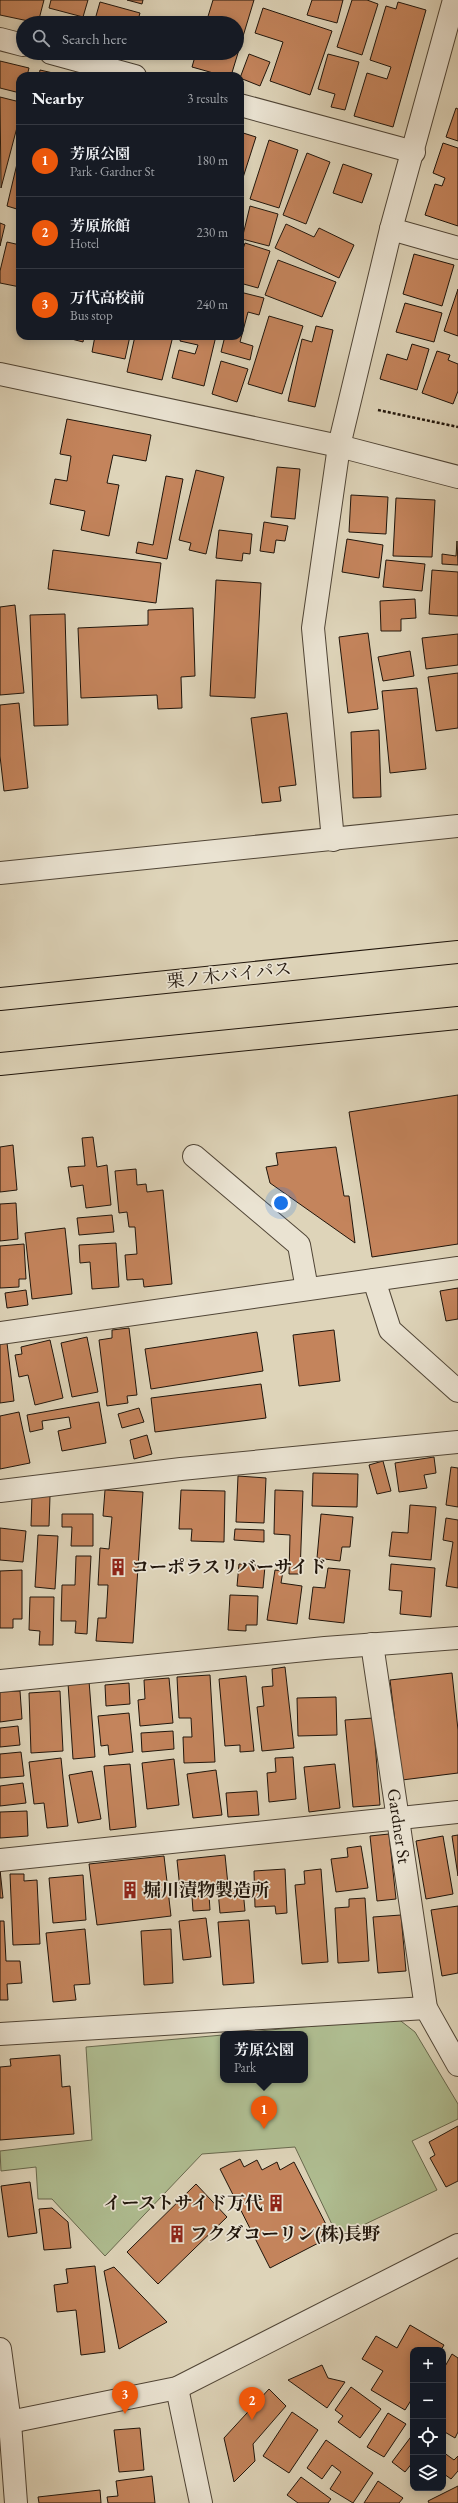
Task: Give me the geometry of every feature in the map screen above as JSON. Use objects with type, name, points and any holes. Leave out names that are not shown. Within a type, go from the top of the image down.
[{"type":"main road","name":"栗ノ木バイパス","points":[[0,999],[458,952]]},
{"type":"main road","points":[[0,1064],[458,1018]]},
{"type":"street","points":[[333,840],[313,628],[339,446],[391,229],[414,152],[454,0]]},
{"type":"street","points":[[0,39],[16,43]]},
{"type":"street","points":[[77,60],[120,72]]},
{"type":"street","points":[[244,106],[414,152]]},
{"type":"street","points":[[391,229],[458,248]]},
{"type":"street","points":[[0,374],[339,446],[458,477]]},
{"type":"street","points":[[0,873],[458,826]]},
{"type":"street","points":[[194,1156],[299,1245],[307,1289]]},
{"type":"street","points":[[0,1332],[458,1268]]},
{"type":"street","points":[[374,1280],[390,1330],[458,1391]]},
{"type":"street","points":[[0,1491],[181,1469],[458,1442]]},
{"type":"street","points":[[0,1681],[372,1644],[458,1638]]},
{"type":"street","name":"Gardner St","points":[[372,1644],[396,1817],[426,2008]]},
{"type":"street","points":[[0,1860],[396,1817],[458,1812]]},
{"type":"street","points":[[0,2034],[426,2008],[458,2065]]},
{"type":"street","points":[[5,2423],[177,2388],[458,2245]]},
{"type":"street","points":[[0,2349],[5,2423],[16,2503]]},
{"type":"street","points":[[177,2388],[201,2503]]},
{"type":"path","points":[[350,404],[458,427]]},
{"type":"green space","points":[[397,2018],[415,2032],[458,2104],[458,2119],[412,2141],[437,2190],[338,2237],[295,2147],[202,2154],[105,2256],[52,2199],[38,2199],[36,2167],[1,2171],[0,2151],[92,2140],[86,2047],[220,2035],[220,2083],[308,2083],[308,2031],[260,2031]]},
{"type":"building","points":[[0,0],[44,0],[40,16],[16,16],[16,18],[0,15]]},
{"type":"building","points":[[51,0],[88,0],[83,16],[49,8]]},
{"type":"building","points":[[127,0],[143,0],[142,4]]},
{"type":"building","points":[[213,0],[254,0],[244,33],[244,16],[208,16]]},
{"type":"building","points":[[312,0],[343,0],[337,23],[307,15]]},
{"type":"building","points":[[352,0],[367,0],[378,4],[362,55],[337,47]]},
{"type":"building","points":[[100,2],[140,13],[139,16],[96,16]]},
{"type":"building","points":[[398,2],[426,10],[393,127],[354,116],[367,73],[387,79],[391,67],[370,60],[386,6],[396,9]]},
{"type":"building","points":[[263,8],[332,31],[310,95],[270,81],[283,42],[255,33]]},
{"type":"building","points":[[249,54],[270,62],[260,86],[244,80],[244,72],[242,72]]},
{"type":"building","points":[[328,54],[359,62],[345,110],[331,107],[335,94],[318,89]]},
{"type":"building","points":[[194,60],[236,60],[232,72],[210,72],[192,67]]},
{"type":"building","points":[[0,61],[29,68],[28,72],[16,72],[16,92],[0,88]]},
{"type":"building","points":[[0,97],[16,101],[16,131],[1,188]]},
{"type":"building","points":[[456,108],[458,109],[458,141],[446,137]]},
{"type":"building","points":[[244,133],[256,137],[244,174]]},
{"type":"building","points":[[269,140],[298,150],[279,208],[250,199]]},
{"type":"building","points":[[443,143],[458,148],[458,226],[425,215],[435,184],[442,186],[445,178],[433,173]]},
{"type":"building","points":[[307,153],[330,162],[306,224],[283,215]]},
{"type":"building","points":[[343,164],[372,174],[362,203],[333,193]]},
{"type":"building","points":[[16,168],[16,209],[7,206]]},
{"type":"building","points":[[250,206],[278,214],[269,246],[244,240],[244,231]]},
{"type":"building","points":[[0,223],[5,225],[0,246]]},
{"type":"building","points":[[286,224],[314,237],[319,228],[354,245],[339,278],[275,248]]},
{"type":"building","points":[[7,242],[16,244],[16,286],[0,283],[0,271]]},
{"type":"building","points":[[245,243],[270,251],[258,288],[244,284]]},
{"type":"building","points":[[414,254],[454,265],[442,306],[403,294]]},
{"type":"building","points":[[278,260],[336,282],[322,317],[265,295]]},
{"type":"building","points":[[458,289],[458,336],[444,331]]},
{"type":"building","points":[[244,293],[264,298],[259,315],[248,312],[244,327]]},
{"type":"building","points":[[405,303],[442,313],[434,342],[396,332]]},
{"type":"building","points":[[269,316],[303,326],[282,394],[248,384]]},
{"type":"building","points":[[316,326],[333,330],[315,407],[288,401],[302,339],[312,342]]},
{"type":"building","points":[[94,340],[129,340],[125,359],[92,352]]},
{"type":"building","points":[[134,340],[172,340],[162,380],[127,372]]},
{"type":"building","points":[[215,340],[204,386],[172,378],[179,350],[195,354],[198,345],[180,341]]},
{"type":"building","points":[[224,340],[241,340],[240,342],[253,346],[250,360],[221,352]]},
{"type":"building","points":[[412,344],[429,349],[417,390],[380,379],[387,354],[407,360]]},
{"type":"building","points":[[437,351],[450,355],[448,360],[458,364],[458,391],[453,404],[422,393]]},
{"type":"building","points":[[221,361],[248,369],[237,402],[212,394]]},
{"type":"building","points":[[67,419],[151,435],[146,461],[113,455],[107,483],[119,485],[109,536],[81,530],[85,511],[50,504],[55,479],[67,481],[71,456],[60,454]]},
{"type":"building","points":[[277,467],[300,469],[295,519],[271,517]]},
{"type":"building","points":[[196,470],[224,477],[206,554],[189,550],[191,543],[179,540]]},
{"type":"building","points":[[166,476],[183,479],[167,559],[136,553],[138,542],[153,545]]},
{"type":"building","points":[[351,495],[388,497],[386,534],[349,532]]},
{"type":"building","points":[[396,498],[435,500],[432,557],[393,556]]},
{"type":"building","points":[[264,522],[288,526],[285,541],[276,540],[274,553],[260,551]]},
{"type":"building","points":[[219,530],[252,534],[250,554],[243,553],[242,561],[216,558]]},
{"type":"building","points":[[347,539],[383,545],[379,578],[342,572]]},
{"type":"building","points":[[457,541],[458,565],[442,564],[442,554],[456,556]]},
{"type":"building","points":[[53,550],[161,563],[156,603],[48,589]]},
{"type":"building","points":[[386,560],[425,564],[422,591],[383,587]]},
{"type":"building","points":[[432,570],[458,572],[458,616],[429,614]]},
{"type":"building","points":[[216,580],[261,583],[255,698],[210,696]]},
{"type":"building","points":[[415,599],[416,618],[401,619],[401,631],[381,631],[380,601]]},
{"type":"building","points":[[15,605],[24,693],[0,695],[0,607]]},
{"type":"building","points":[[193,608],[195,676],[181,677],[182,708],[158,709],[157,695],[81,698],[78,628],[148,625],[148,610]]},
{"type":"building","points":[[65,614],[68,725],[34,726],[30,615]]},
{"type":"building","points":[[368,633],[378,709],[348,713],[339,637]]},
{"type":"building","points":[[458,634],[458,665],[426,669],[422,638]]},
{"type":"building","points":[[410,651],[414,676],[383,681],[378,657]]},
{"type":"building","points":[[458,673],[458,728],[436,731],[428,677]]},
{"type":"building","points":[[417,688],[426,769],[390,773],[382,691]]},
{"type":"building","points":[[19,703],[28,788],[4,791],[0,756],[0,705]]},
{"type":"building","points":[[287,713],[296,785],[279,787],[281,801],[262,803],[251,718]]},
{"type":"building","points":[[379,730],[381,797],[353,798],[351,732]]},
{"type":"building","points":[[458,1095],[458,1244],[372,1257],[349,1112]]},
{"type":"building","points":[[93,1137],[97,1167],[107,1165],[111,1205],[86,1208],[83,1185],[71,1187],[68,1167],[85,1166],[82,1138]]},
{"type":"building","points":[[13,1145],[17,1190],[0,1192],[0,1147]]},
{"type":"building","points":[[336,1147],[344,1196],[349,1196],[355,1243],[270,1183],[266,1167],[278,1165],[276,1153]]},
{"type":"building","points":[[136,1169],[137,1185],[146,1184],[147,1192],[163,1190],[172,1284],[144,1287],[143,1279],[127,1280],[125,1255],[137,1254],[135,1227],[129,1227],[127,1212],[119,1213],[115,1171]]},
{"type":"building","points":[[16,1203],[18,1239],[0,1241],[0,1204]]},
{"type":"building","points":[[112,1215],[114,1232],[79,1235],[77,1218]]},
{"type":"building","points":[[65,1228],[72,1294],[32,1299],[25,1233]]},
{"type":"building","points":[[116,1243],[119,1287],[92,1289],[90,1262],[80,1263],[79,1245]]},
{"type":"building","points":[[24,1244],[26,1279],[19,1279],[19,1287],[0,1288],[0,1246]]},
{"type":"building","points":[[458,1288],[458,1319],[446,1321],[440,1291]]},
{"type":"building","points":[[26,1290],[28,1305],[7,1308],[5,1293]]},
{"type":"building","points":[[129,1328],[137,1395],[127,1396],[128,1403],[107,1406],[99,1340],[112,1338],[112,1330]]},
{"type":"building","points":[[334,1330],[340,1381],[299,1386],[293,1335]]},
{"type":"building","points":[[257,1332],[263,1371],[151,1389],[145,1349]]},
{"type":"building","points":[[87,1337],[98,1392],[72,1397],[61,1343]]},
{"type":"building","points":[[50,1340],[63,1398],[35,1405],[28,1375],[19,1377],[15,1355],[22,1354],[21,1347]]},
{"type":"building","points":[[7,1343],[14,1401],[0,1403],[0,1344]]},
{"type":"building","points":[[261,1384],[266,1418],[155,1432],[151,1398]]},
{"type":"building","points":[[99,1402],[106,1443],[62,1451],[58,1431],[71,1428],[69,1417],[42,1421],[43,1429],[30,1432],[27,1415]]},
{"type":"building","points":[[139,1408],[144,1422],[122,1428],[118,1414]]},
{"type":"building","points":[[19,1412],[30,1463],[0,1469],[0,1416]]},
{"type":"building","points":[[147,1435],[152,1454],[134,1459],[130,1440]]},
{"type":"building","points":[[434,1457],[436,1473],[424,1475],[427,1488],[399,1492],[395,1463]]},
{"type":"building","points":[[383,1461],[391,1491],[377,1494],[369,1465]]},
{"type":"building","points":[[451,1467],[458,1468],[458,1507],[446,1505]]},
{"type":"building","points":[[313,1473],[358,1474],[357,1507],[312,1506]]},
{"type":"building","points":[[238,1476],[266,1478],[264,1523],[236,1522]]},
{"type":"building","name":"コーポラスリバーサイド","points":[[105,1490],[143,1492],[133,1643],[96,1641],[98,1618],[106,1618],[108,1585],[98,1585],[100,1548],[109,1549],[112,1517],[103,1516]]},
{"type":"building","points":[[181,1490],[225,1491],[224,1542],[191,1541],[192,1529],[179,1529]]},
{"type":"building","points":[[275,1490],[303,1491],[300,1574],[289,1574],[290,1535],[274,1534]]},
{"type":"building","points":[[32,1495],[50,1496],[49,1526],[31,1526]]},
{"type":"building","points":[[410,1505],[436,1507],[431,1560],[389,1556],[392,1532],[408,1533]]},
{"type":"building","points":[[62,1514],[93,1514],[93,1546],[71,1546],[72,1527],[62,1527]]},
{"type":"building","points":[[321,1514],[353,1517],[350,1547],[342,1547],[340,1561],[317,1558]]},
{"type":"building","points":[[446,1518],[458,1520],[458,1588],[446,1586],[453,1542],[443,1540]]},
{"type":"building","points":[[0,1528],[26,1531],[23,1562],[0,1560]]},
{"type":"building","points":[[235,1529],[264,1530],[264,1542],[234,1540]]},
{"type":"building","points":[[38,1535],[58,1536],[55,1589],[35,1587]]},
{"type":"building","points":[[76,1556],[91,1556],[87,1634],[75,1633],[76,1621],[61,1621],[62,1585],[75,1585]]},
{"type":"building","points":[[239,1564],[265,1566],[263,1588],[237,1586]]},
{"type":"building","points":[[391,1564],[435,1568],[431,1617],[400,1614],[402,1591],[389,1590]]},
{"type":"building","points":[[328,1568],[350,1570],[344,1623],[309,1619],[313,1587],[325,1588]]},
{"type":"building","points":[[22,1570],[22,1619],[13,1619],[13,1628],[0,1628],[0,1571]]},
{"type":"building","points":[[275,1570],[283,1571],[281,1583],[302,1586],[297,1624],[267,1620]]},
{"type":"building","points":[[230,1595],[258,1596],[257,1625],[246,1625],[246,1631],[228,1630]]},
{"type":"building","points":[[30,1597],[54,1597],[53,1645],[39,1645],[40,1631],[29,1630]]},
{"type":"building","points":[[285,1667],[294,1748],[262,1751],[257,1707],[264,1706],[262,1687],[273,1686],[272,1669]]},
{"type":"building","points":[[452,1673],[458,1730],[458,1773],[402,1780],[390,1680]]},
{"type":"building","points":[[210,1675],[215,1762],[184,1763],[183,1737],[192,1737],[191,1718],[179,1718],[177,1677]]},
{"type":"building","points":[[246,1676],[254,1751],[240,1752],[240,1745],[225,1746],[219,1679]]},
{"type":"building","points":[[169,1678],[173,1723],[140,1726],[138,1700],[145,1699],[144,1680]]},
{"type":"building","points":[[89,1681],[95,1757],[73,1759],[68,1683]]},
{"type":"building","points":[[129,1683],[130,1704],[106,1706],[105,1685]]},
{"type":"building","points":[[20,1691],[22,1719],[0,1722],[0,1692]]},
{"type":"building","points":[[60,1691],[63,1751],[31,1753],[29,1693]]},
{"type":"building","points":[[336,1697],[337,1735],[298,1736],[297,1698]]},
{"type":"building","points":[[129,1713],[133,1752],[109,1755],[108,1745],[101,1746],[98,1716]]},
{"type":"building","points":[[373,1718],[380,1805],[353,1807],[345,1720]]},
{"type":"building","points":[[18,1726],[20,1745],[0,1747],[0,1728]]},
{"type":"building","points":[[173,1731],[174,1749],[142,1752],[141,1733]]},
{"type":"building","points":[[21,1752],[24,1776],[0,1778],[0,1754]]},
{"type":"building","points":[[293,1757],[296,1799],[269,1802],[267,1773],[276,1772],[275,1758]]},
{"type":"building","points":[[61,1758],[68,1826],[47,1828],[44,1803],[34,1804],[29,1762]]},
{"type":"building","points":[[174,1759],[179,1805],[147,1809],[142,1763]]},
{"type":"building","points":[[130,1764],[136,1827],[110,1830],[104,1766]]},
{"type":"building","points":[[335,1764],[340,1808],[309,1812],[304,1767]]},
{"type":"building","points":[[216,1770],[222,1815],[193,1818],[187,1774]]},
{"type":"building","points":[[92,1771],[101,1819],[78,1823],[69,1775]]},
{"type":"building","points":[[23,1783],[26,1803],[0,1806],[0,1786]]},
{"type":"building","points":[[257,1791],[259,1815],[228,1817],[226,1793]]},
{"type":"building","points":[[27,1811],[28,1836],[0,1838],[0,1812]]},
{"type":"building","points":[[389,1834],[396,1899],[377,1901],[370,1836]]},
{"type":"building","points":[[458,1835],[458,1876],[452,1836]]},
{"type":"building","points":[[443,1836],[453,1894],[426,1899],[416,1841]]},
{"type":"building","points":[[361,1846],[368,1888],[336,1892],[331,1859],[348,1857],[347,1848]]},
{"type":"building","points":[[225,1855],[228,1885],[180,1889],[177,1860]]},
{"type":"building","name":"堀川漬物製造所","points":[[164,1856],[171,1916],[97,1925],[89,1864]]},
{"type":"building","points":[[285,1869],[287,1913],[276,1914],[275,1906],[255,1907],[254,1871]]},
{"type":"building","points":[[321,1869],[328,1962],[302,1964],[295,1885],[305,1884],[304,1871]]},
{"type":"building","points":[[0,1870],[3,1898],[0,1898]]},
{"type":"building","points":[[10,1874],[24,1874],[24,1881],[37,1880],[40,1944],[13,1945]]},
{"type":"building","points":[[83,1875],[86,1920],[53,1923],[49,1878]]},
{"type":"building","points":[[243,1890],[245,1911],[220,1913],[218,1891]]},
{"type":"building","points":[[209,1895],[210,1910],[193,1911],[192,1897]]},
{"type":"building","points":[[365,1898],[369,1961],[338,1963],[335,1908],[349,1907],[349,1899]]},
{"type":"building","points":[[458,1906],[458,1973],[442,1976],[431,1910]]},
{"type":"building","points":[[401,1915],[406,1971],[378,1973],[373,1917]]},
{"type":"building","points":[[206,1918],[211,1957],[183,1960],[179,1921]]},
{"type":"building","points":[[249,1920],[254,1983],[223,1985],[218,1922]]},
{"type":"building","points":[[0,1921],[4,1921],[6,1961],[20,1961],[22,1983],[7,1984],[8,2000],[0,2000]]},
{"type":"building","points":[[85,1929],[90,1984],[74,1985],[76,2000],[53,2002],[46,1933]]},
{"type":"building","points":[[171,1929],[173,1983],[144,1985],[141,1931]]},
{"type":"building","points":[[60,2055],[62,2087],[70,2086],[74,2134],[0,2140],[0,2067],[11,2066],[10,2059]]},
{"type":"building","points":[[458,2126],[458,2181],[446,2187],[430,2158],[435,2155],[429,2142]]},
{"type":"building","name":"イーストサイド万代","points":[[240,2159],[244,2167],[257,2160],[262,2170],[277,2162],[280,2170],[294,2162],[332,2236],[270,2268],[220,2169]]},
{"type":"building","points":[[30,2182],[37,2233],[8,2237],[1,2186]]},
{"type":"building","name":"フクダコーリン(株)長野","points":[[196,2184],[227,2217],[158,2284],[127,2252]]},
{"type":"building","points":[[52,2208],[68,2222],[71,2248],[44,2250],[39,2209]]},
{"type":"building","points":[[95,2266],[105,2352],[81,2355],[76,2310],[57,2312],[54,2285],[68,2283],[66,2269]]},
{"type":"building","points":[[114,2267],[167,2322],[119,2349],[104,2271]]},
{"type":"building","points":[[410,2325],[444,2345],[443,2347],[410,2347],[410,2402],[405,2410],[371,2390],[383,2371],[362,2359],[376,2336],[397,2348]]},
{"type":"building","points":[[452,2354],[458,2358],[458,2432],[455,2438],[446,2433],[446,2365]]},
{"type":"building","points":[[322,2365],[328,2378],[345,2382],[327,2408],[288,2380]]},
{"type":"building","points":[[351,2387],[381,2409],[360,2438],[338,2422],[343,2416],[335,2410]]},
{"type":"building","points":[[269,2389],[286,2406],[253,2444],[255,2461],[234,2482],[224,2438]]},
{"type":"building","points":[[292,2412],[318,2430],[289,2473],[263,2456]]},
{"type":"building","points":[[388,2413],[406,2424],[384,2457],[367,2447]]},
{"type":"building","points":[[140,2428],[144,2470],[119,2472],[114,2430]]},
{"type":"building","points":[[410,2438],[410,2466],[405,2472],[392,2462]]},
{"type":"building","points":[[326,2440],[373,2473],[353,2503],[330,2489],[341,2472],[332,2465],[322,2479],[307,2468]]},
{"type":"building","points":[[446,2454],[454,2460],[458,2456],[458,2471],[451,2479],[446,2475]]},
{"type":"building","points":[[152,2476],[155,2503],[108,2503],[107,2497],[118,2496],[116,2481]]},
{"type":"building","points":[[301,2477],[331,2499],[328,2503],[298,2503],[287,2495]]},
{"type":"building","points":[[378,2481],[403,2498],[399,2503],[364,2503]]},
{"type":"building","points":[[458,2486],[458,2503],[429,2503],[428,2501]]},
{"type":"building","points":[[100,2490],[101,2503],[39,2503],[38,2497]]},
{"type":"place","name":"コーポラスリバーサイド","points":[[118,1567]]},
{"type":"place","name":"堀川漬物製造所","points":[[130,1890]]},
{"type":"place","name":"芳原公園","points":[[264,2129]]},
{"type":"place","name":"イーストサイド万代","points":[[276,2203]]},
{"type":"place","name":"フクダコーリン(株)長野","points":[[177,2234]]},
{"type":"place","name":"万代高校前","points":[[125,2414]]},
{"type":"place","name":"芳原旅館","points":[[252,2420]]}]
